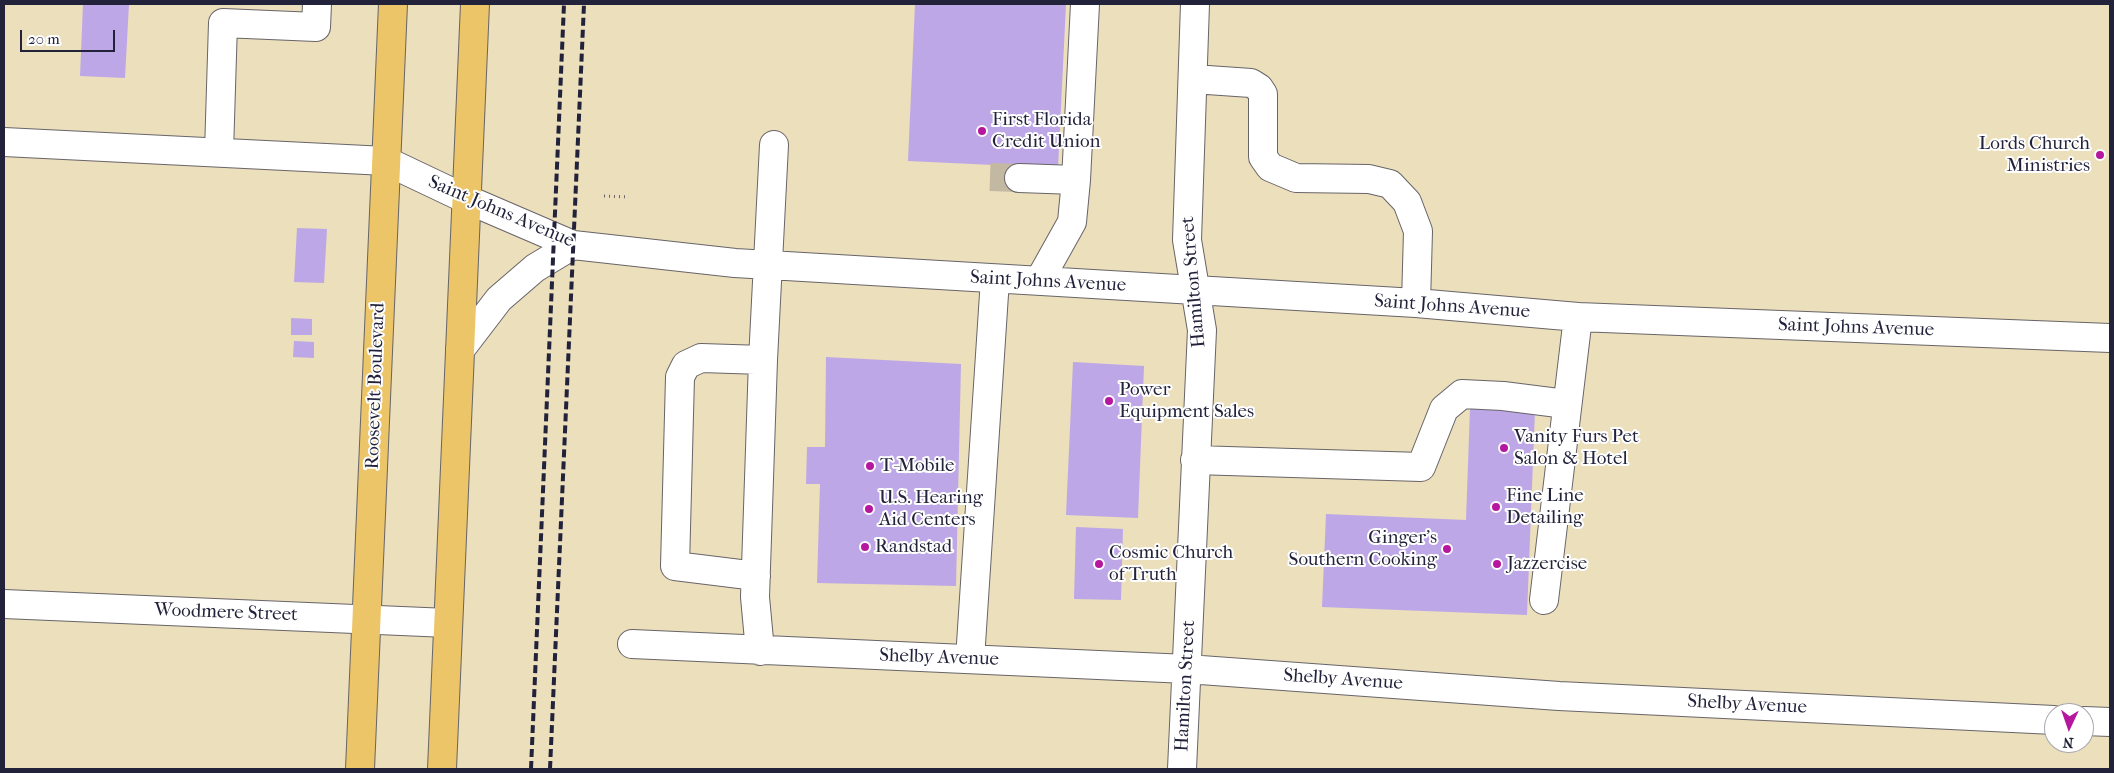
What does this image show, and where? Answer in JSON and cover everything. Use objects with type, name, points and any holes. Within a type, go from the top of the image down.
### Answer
[{"type":"highway","name":"Roosevelt Boulevard","points":[[360,769],[393,4]]},
{"type":"highway","points":[[442,769],[474,4]]},
{"type":"street","points":[[219,152],[223,13],[316,27],[317,4]]},
{"type":"street","points":[[1039,281],[1072,222],[1085,4]]},
{"type":"street","name":"Hamilton Street","points":[[1182,769],[1202,330],[1186,240],[1196,4]]},
{"type":"street","points":[[1193,79],[1251,83],[1259,88],[1263,94],[1263,158],[1270,167],[1296,178],[1369,179],[1390,184],[1407,202],[1418,231],[1416,303]]},
{"type":"street","name":"Saint Johns Avenue","points":[[4,142],[386,161],[466,199],[573,245],[768,265],[1416,303],[1578,316],[2110,338]]},
{"type":"street","points":[[760,651],[755,597],[763,360],[774,144]]},
{"type":"street","points":[[1019,178],[1076,180]]},
{"type":"street","points":[[460,350],[499,299],[534,268],[573,245]]},
{"type":"street","points":[[970,660],[995,279]]},
{"type":"street","points":[[1544,600],[1578,316]]},
{"type":"street","points":[[756,576],[675,566],[680,377],[686,365],[701,358],[763,360]]},
{"type":"street","points":[[1195,460],[1421,467],[1444,409],[1462,394],[1503,396],[1566,404]]},
{"type":"street","name":"Woodmere Street","points":[[4,604],[448,623]]},
{"type":"street","name":"Shelby Avenue","points":[[632,644],[1187,669],[1559,696],[2044,720]]},
{"type":"street","points":[[2094,721],[2110,722]]},
{"type":"path","points":[[604,196],[629,197]]},
{"type":"building","points":[[83,4],[129,4],[125,78],[80,76]]},
{"type":"building","points":[[915,4],[1066,4],[1058,168],[908,161]]},
{"type":"building","points":[[297,228],[327,229],[324,283],[294,282]]},
{"type":"building","points":[[291,318],[312,319],[312,335],[291,335]]},
{"type":"building","points":[[294,341],[314,342],[314,358],[293,357]]},
{"type":"building","points":[[826,357],[961,364],[956,586],[817,583],[820,484],[806,484],[807,447],[825,447]]},
{"type":"building","points":[[1073,362],[1144,366],[1138,518],[1066,515]]},
{"type":"building","points":[[1470,408],[1535,410],[1527,615],[1322,607],[1326,514],[1466,520]]},
{"type":"building","name":"Cosmic Church of Truth","points":[[1076,527],[1123,529],[1121,600],[1074,599]]},
{"type":"tunnel","points":[[990,177],[1019,178]]},
{"type":"railway","points":[[531,769],[564,4]]},
{"type":"railway","points":[[550,769],[584,4]]},
{"type":"place","name":"First Florida Credit Union","points":[[982,131]]},
{"type":"place","name":"Lords Church Ministries","points":[[2100,155]]},
{"type":"place","name":"Power Equipment Sales","points":[[1109,401]]},
{"type":"place","name":"Vanity Furs Pet Salon & Hotel","points":[[1504,448]]},
{"type":"place","name":"T-Mobile","points":[[870,466]]},
{"type":"place","name":"Fine Line Detailing","points":[[1496,507]]},
{"type":"place","name":"U.S. Hearing Aid Centers","points":[[869,509]]},
{"type":"place","name":"Randstad","points":[[865,547]]},
{"type":"place","name":"Ginger's Southern Cooking","points":[[1447,549]]},
{"type":"place","name":"Cosmic Church of Truth","points":[[1099,564]]},
{"type":"place","name":"Jazzercise","points":[[1497,564]]}]
